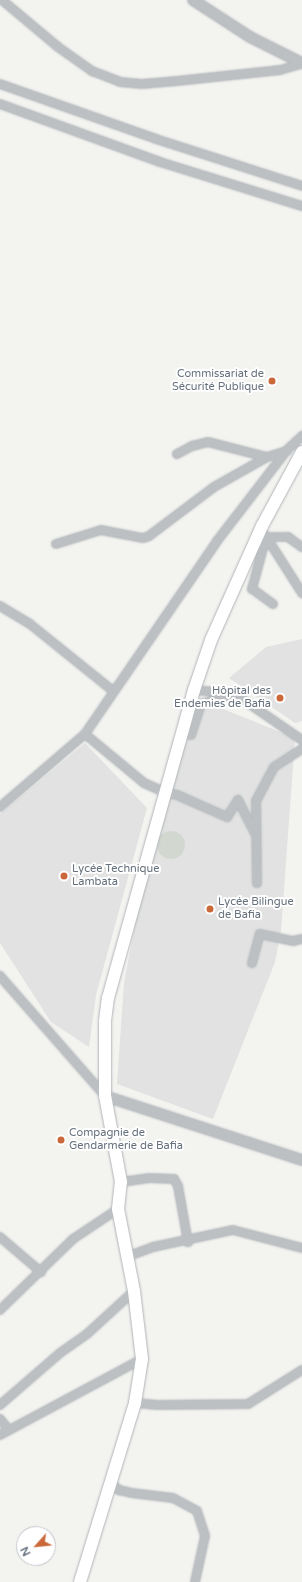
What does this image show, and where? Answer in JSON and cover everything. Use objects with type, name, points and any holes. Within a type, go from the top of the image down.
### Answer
[{"type":"main road","points":[[80,1582],[135,1403],[142,1359],[134,1291],[126,1257],[118,1209],[121,1182],[105,1096],[105,1021],[108,998],[194,690],[226,604],[264,532],[302,452]]},
{"type":"street","points":[[2,0],[58,47],[92,71],[120,82],[142,84],[177,81],[280,70],[302,63]]},
{"type":"street","points":[[193,0],[250,37],[302,63]]},
{"type":"street","points":[[0,84],[156,139],[302,186]]},
{"type":"street","points":[[0,104],[160,162],[302,206]]},
{"type":"street","points":[[1,804],[85,734],[217,540],[287,450],[302,436]]},
{"type":"street","points":[[177,454],[192,446],[208,442],[268,457]]},
{"type":"street","points":[[56,544],[101,530],[143,538],[150,536],[214,487],[268,457],[287,450]]},
{"type":"street","points":[[264,532],[288,537],[302,547]]},
{"type":"street","points":[[264,532],[302,593]]},
{"type":"street","points":[[264,532],[252,590],[273,604]]},
{"type":"street","points":[[0,606],[30,624],[114,691]]},
{"type":"street","points":[[194,690],[235,694],[302,740]]},
{"type":"street","points":[[190,735],[201,704],[235,694]]},
{"type":"street","points":[[85,734],[144,783],[166,793],[177,795],[227,817],[238,800],[255,833],[258,852],[257,883]]},
{"type":"street","points":[[255,833],[258,827],[256,801],[265,781],[274,767],[302,749]]},
{"type":"street","points":[[252,963],[260,934],[293,941],[302,939]]},
{"type":"street","points":[[0,976],[105,1096],[302,1160]]},
{"type":"street","points":[[121,1182],[148,1178],[174,1179],[178,1186],[188,1242]]},
{"type":"street","points":[[0,1310],[41,1272],[73,1239],[118,1209]]},
{"type":"street","points":[[126,1257],[153,1248],[188,1242],[233,1230],[302,1248]]},
{"type":"street","points":[[0,1237],[41,1272]]},
{"type":"street","points":[[0,1405],[60,1353],[87,1334],[134,1291]]},
{"type":"street","points":[[0,1435],[142,1359]]},
{"type":"street","points":[[135,1403],[158,1406],[248,1404],[302,1370]]},
{"type":"street","points":[[0,1419],[9,1430]]},
{"type":"street","points":[[111,1483],[119,1490],[132,1494],[173,1498],[197,1511],[205,1536],[197,1582]]},
{"type":"shaded area","name":"Hôpital des Endemies de Bafia","points":[[302,639],[302,721],[295,723],[229,678],[266,647]]},
{"type":"shaded area","name":"Lycée Bilingue de Bafia","points":[[198,699],[295,738],[281,931],[275,962],[213,1119],[117,1084],[124,983],[142,888]]},
{"type":"shaded area","name":"Lycée Technique Lambata","points":[[85,743],[147,808],[96,995],[89,1047],[51,1022],[0,943],[0,814]]},
{"type":"shaded area","points":[[171,831],[181,835],[185,845],[181,855],[171,859],[161,855],[157,845],[161,835]]},
{"type":"place","name":"Commissariat de Sécurité Publique","points":[[272,381]]},
{"type":"place","name":"Hôpital des Endemies de Bafia","points":[[280,698]]},
{"type":"place","name":"Lycée Technique Lambata","points":[[64,876]]},
{"type":"place","name":"Lycée Bilingue de Bafia","points":[[210,909]]},
{"type":"place","name":"Compagnie de Gendarmerie de Bafia","points":[[61,1140]]}]
